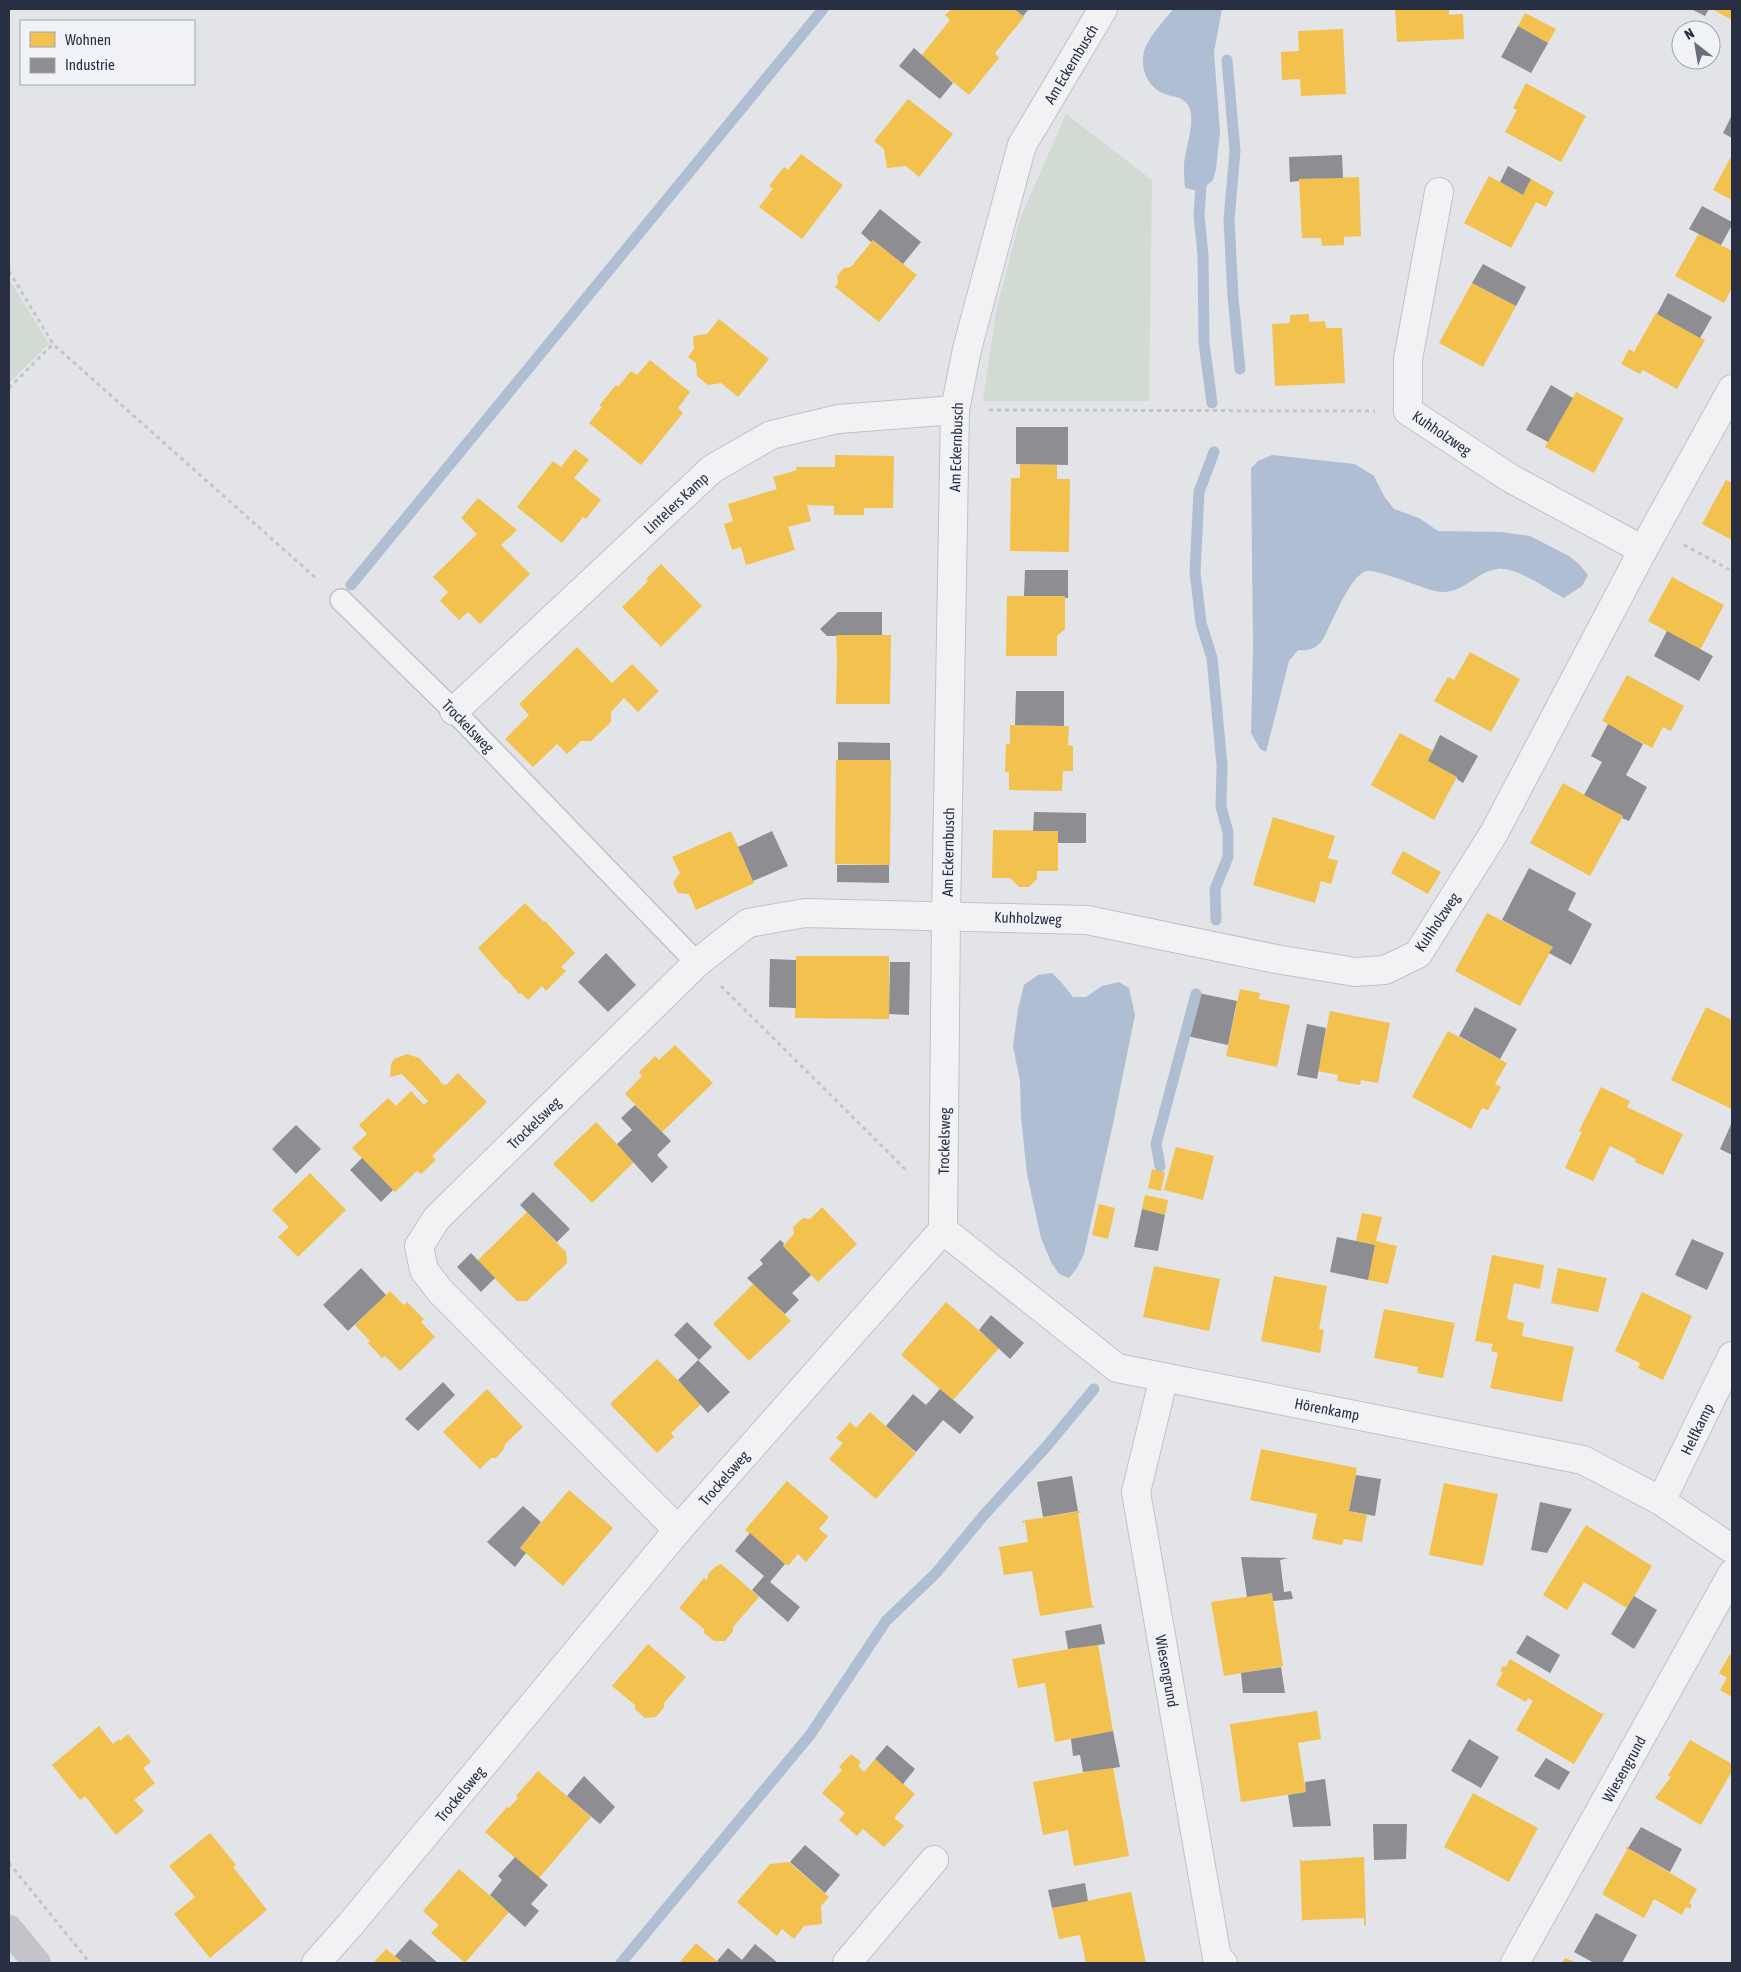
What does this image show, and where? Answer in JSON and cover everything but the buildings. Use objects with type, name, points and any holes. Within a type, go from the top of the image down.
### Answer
[{"type":"main road","points":[[9,1929],[37,1963]]},
{"type":"street","name":"Am Eckernbusch","points":[[946,916],[955,410],[967,349],[1022,145],[1103,9]]},
{"type":"street","name":"Kuhholzweg","points":[[1439,192],[1408,359],[1408,411],[1510,478],[1649,539]]},
{"type":"street","name":"Kuhholzweg","points":[[946,916],[1087,920],[1276,959],[1354,972],[1385,970],[1418,954],[1494,834],[1649,539],[1732,389]]},
{"type":"street","name":"Lintelers Kamp","points":[[454,711],[712,469],[771,435],[829,421],[906,412],[955,410]]},
{"type":"street","name":"Trockelsweg","points":[[316,1963],[357,1918],[678,1530],[944,1230],[946,916],[805,914],[748,922],[697,963],[437,1218],[419,1246],[424,1270],[440,1291],[678,1530]]},
{"type":"street","name":"Hörenkamp","points":[[944,1230],[1117,1368],[1583,1460],[1661,1501],[1732,1549]]},
{"type":"street","name":"Helfkamp","points":[[1661,1501],[1732,1356]]},
{"type":"street","name":"Wiesengrund","points":[[1164,1377],[1136,1492],[1217,1958],[1223,1963]]},
{"type":"street","name":"Wiesengrund","points":[[1515,1963],[1732,1574]]},
{"type":"street","points":[[847,1963],[934,1860]]},
{"type":"lane","name":"Trockelsweg","points":[[341,600],[454,711],[697,963]]},
{"type":"path","points":[[9,271],[52,344],[341,600]]},
{"type":"path","points":[[9,388],[52,344]]},
{"type":"path","points":[[955,410],[1408,411]]},
{"type":"path","points":[[1649,539],[1732,571]]},
{"type":"path","points":[[697,963],[910,1174]]},
{"type":"path","points":[[9,1863],[90,1963]]},
{"type":"shaded area","points":[[1066,114],[1152,180],[1149,401],[983,401],[996,311],[1020,219]]},
{"type":"shaded area","points":[[9,279],[49,344],[9,383]]},
{"type":"water","points":[[1173,9],[1222,9],[1214,52],[1220,132],[1216,169],[1213,180],[1206,186],[1194,190],[1185,188],[1184,179],[1184,165],[1191,126],[1188,105],[1177,97],[1158,91],[1145,74],[1143,67],[1146,46],[1155,31]]},
{"type":"water","points":[[1272,455],[1355,464],[1374,476],[1384,496],[1394,509],[1419,518],[1438,531],[1501,532],[1530,536],[1569,556],[1588,575],[1582,586],[1564,598],[1523,575],[1506,569],[1489,571],[1453,591],[1445,592],[1435,591],[1378,572],[1366,571],[1354,581],[1320,643],[1312,649],[1298,650],[1289,661],[1266,752],[1260,749],[1251,733],[1253,646],[1251,468],[1258,461]]},
{"type":"water","points":[[1052,973],[1073,997],[1086,997],[1102,986],[1119,982],[1129,988],[1135,1015],[1084,1254],[1069,1278],[1059,1274],[1051,1262],[1041,1238],[1027,1174],[1021,1118],[1020,1081],[1013,1046],[1018,1009],[1024,985],[1038,975]]},
{"type":"waterway","points":[[351,585],[823,9]]},
{"type":"waterway","points":[[1227,60],[1235,151],[1229,220],[1233,297],[1240,369]]},
{"type":"waterway","points":[[1202,172],[1199,215],[1203,255],[1204,343],[1212,403]]},
{"type":"waterway","points":[[1214,452],[1199,492],[1195,572],[1201,623],[1212,658],[1222,765],[1221,807],[1228,832],[1228,857],[1215,889],[1216,920]]},
{"type":"waterway","points":[[1160,1166],[1156,1144],[1196,994]]},
{"type":"waterway","points":[[621,1963],[810,1735],[886,1621],[936,1573],[1094,1389]]}]
